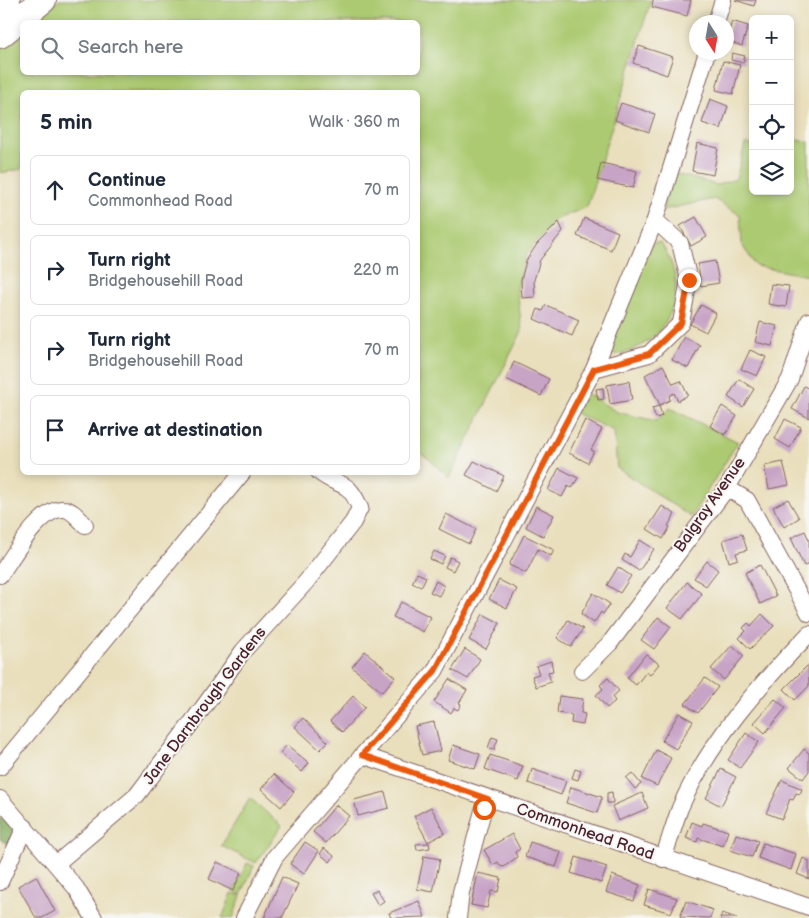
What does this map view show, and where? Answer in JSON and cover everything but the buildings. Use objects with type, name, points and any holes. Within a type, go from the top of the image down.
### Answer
[{"type":"highway","points":[[0,6],[7,0]]},
{"type":"highway","points":[[0,35],[43,0]]},
{"type":"street","points":[[718,15],[723,0]]},
{"type":"street","points":[[244,918],[275,857],[435,671],[594,369],[655,220],[705,60]]},
{"type":"street","points":[[594,369],[649,354],[681,323],[689,280],[680,243],[655,220]]},
{"type":"street","name":"Balgray Avenue","points":[[582,671],[610,643],[726,488],[790,379],[809,321]]},
{"type":"street","points":[[0,767],[241,475]]},
{"type":"street","name":"Jane Darnbrough Gardens","points":[[56,864],[137,795],[243,651],[306,582],[354,522],[360,508],[354,495],[347,487],[327,479],[322,475]]},
{"type":"street","points":[[726,488],[748,500],[809,613]]},
{"type":"street","points":[[0,575],[32,529],[48,513],[62,509],[70,511],[85,524]]},
{"type":"street","points":[[663,859],[680,808],[708,755],[770,674],[809,634]]},
{"type":"street","name":"Commonhead Road","points":[[362,755],[663,859],[809,907]]},
{"type":"street","points":[[0,799],[76,888],[94,918]]},
{"type":"street","points":[[458,918],[460,892],[488,799]]},
{"type":"street","points":[[0,882],[25,827]]},
{"type":"green space","points":[[59,0],[651,0],[587,207],[555,220],[526,255],[517,289],[522,331],[449,478],[420,452],[420,90],[20,90],[20,169],[0,173],[0,50],[20,30],[20,75],[420,75],[420,20],[32,20]]},
{"type":"green space","points":[[794,140],[809,142],[808,276],[756,266],[742,245],[740,215],[714,199],[663,210],[673,173],[717,185],[736,179],[745,144],[749,144],[749,195],[794,195]]},
{"type":"green space","points":[[660,243],[669,257],[674,272],[676,287],[674,302],[669,316],[650,339],[627,352],[610,354],[608,350],[651,245]]},
{"type":"green space","points":[[586,393],[617,412],[656,421],[670,408],[738,442],[691,517],[617,468],[614,431],[575,413]]},
{"type":"green space","points":[[250,798],[282,826],[256,863],[221,846]]},
{"type":"green space","points":[[0,818],[18,832],[11,847],[0,839]]},
{"type":"green space","points":[[247,863],[254,866],[241,895],[234,891]]},
{"type":"green space","points":[[232,893],[241,896],[233,918],[222,918]]},
{"type":"route","points":[[484,808],[488,799],[362,755],[435,671],[594,369],[649,354],[681,323],[689,280]]}]
